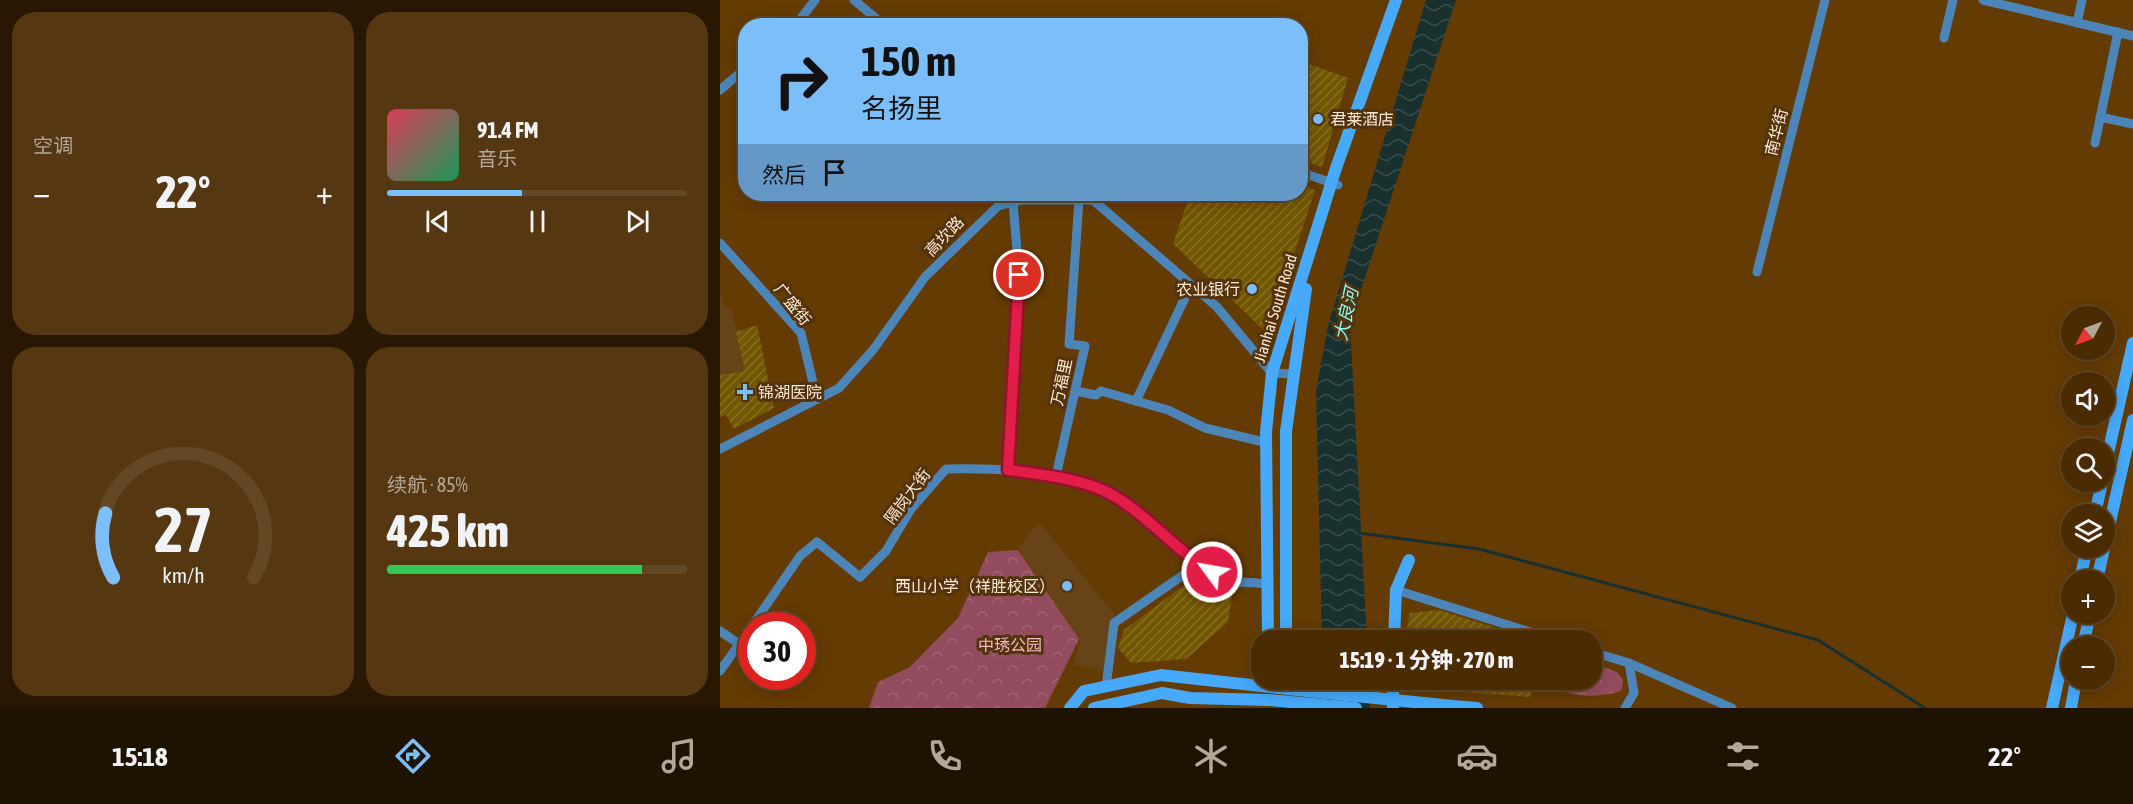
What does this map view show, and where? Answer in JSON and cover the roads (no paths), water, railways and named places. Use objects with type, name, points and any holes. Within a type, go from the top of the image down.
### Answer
[{"type":"main road","name":"Jianhai South Road","points":[[1268,630],[1266,432],[1272,373],[1396,0]]},
{"type":"main road","name":"Jianhai South Road","points":[[1286,630],[1286,431],[1304,296],[1335,184],[1403,0]]},
{"type":"main road","points":[[2111,438],[2133,343]]},
{"type":"main road","points":[[2099,570],[2133,420]]},
{"type":"main road","points":[[1394,630],[1396,590],[1409,560]]},
{"type":"main road","points":[[2052,708],[2071,624]]},
{"type":"main road","points":[[1070,708],[1084,692],[1161,675],[1269,694],[1478,708]]},
{"type":"main road","points":[[1392,708],[1393,690]]},
{"type":"main road","points":[[2071,708],[2074,690]]},
{"type":"main road","points":[[1094,708],[1162,693],[1214,708]]},
{"type":"main road","points":[[1196,702],[1269,694]]},
{"type":"main road","points":[[1290,695],[1356,708]]},
{"type":"street","points":[[801,18],[815,0]]},
{"type":"street","points":[[854,0],[875,18]]},
{"type":"street","name":"南华街","points":[[1757,272],[1825,0]]},
{"type":"street","points":[[1944,38],[1953,0]]},
{"type":"street","points":[[1983,0],[2133,36]]},
{"type":"street","points":[[2078,22],[2082,0]]},
{"type":"street","points":[[2095,143],[2118,32]]},
{"type":"street","points":[[720,90],[738,75]]},
{"type":"street","points":[[2100,117],[2133,124]]},
{"type":"street","points":[[1308,175],[1335,184]]},
{"type":"street","name":"高坎路","points":[[720,448],[839,388],[873,350],[925,277],[973,227],[998,206],[1016,201]]},
{"type":"street","name":"万福里","points":[[1056,476],[1085,346],[1068,344],[1086,201]]},
{"type":"street","points":[[1090,201],[1217,307],[1272,373],[1292,374]]},
{"type":"street","points":[[1008,470],[1019,275],[1013,202]]},
{"type":"street","name":"广盛街","points":[[720,243],[801,333],[817,399]]},
{"type":"street","points":[[1136,401],[1191,285]]},
{"type":"street","points":[[1075,391],[1096,395],[1101,391],[1168,410],[1205,428],[1264,442]]},
{"type":"street","name":"隔岗大街","points":[[762,612],[800,556],[817,542],[860,577],[886,551],[912,509],[946,469],[1008,470],[1056,476],[1113,495],[1199,564],[1225,579],[1267,584]]},
{"type":"street","points":[[1106,687],[1114,623],[1199,564]]},
{"type":"street","points":[[1396,590],[1524,630]]},
{"type":"street","points":[[720,631],[738,644]]},
{"type":"street","name":"隔岗大街","points":[[720,671],[738,646]]},
{"type":"street","points":[[1602,655],[1629,663],[1732,708]]},
{"type":"street","points":[[1625,708],[1634,693],[1629,663]]},
{"type":"water","name":"大良河","points":[[1426,0],[1456,0],[1350,323],[1366,630],[1322,630],[1316,391],[1328,326]]},
{"type":"water","points":[[1322,690],[1369,690],[1370,708],[1323,708]]},
{"type":"waterway","points":[[1359,533],[1479,549],[1818,640],[1925,708]]},
{"type":"place","name":"君莱酒店","points":[[1318,119]]},
{"type":"place","name":"农业银行","points":[[1252,289]]},
{"type":"place","name":"锦湖医院","points":[[745,392]]},
{"type":"place","name":"西山小学（祥胜校区）","points":[[1067,586]]},
{"type":"park label","name":"中琇公园","points":[[1010,645]]}]
